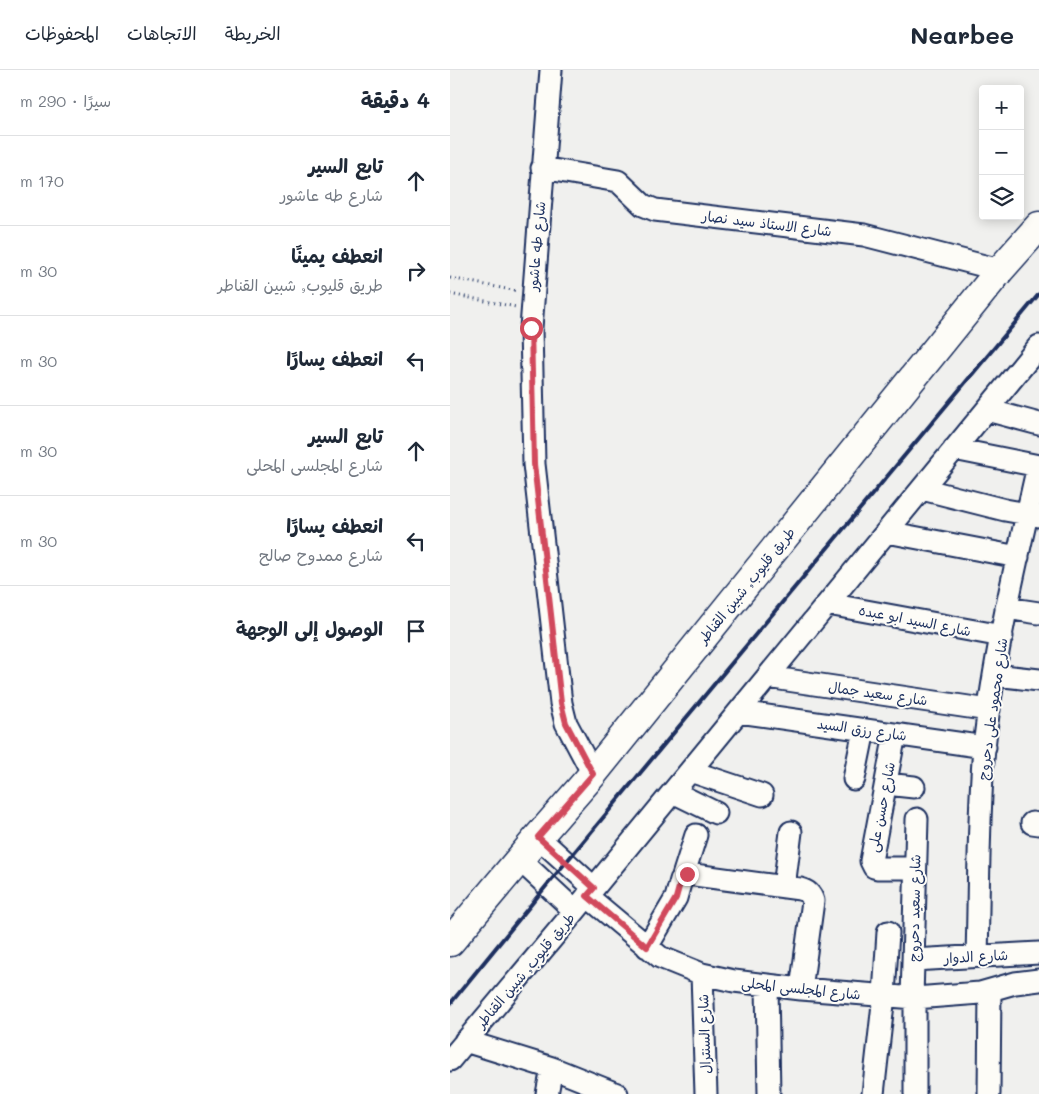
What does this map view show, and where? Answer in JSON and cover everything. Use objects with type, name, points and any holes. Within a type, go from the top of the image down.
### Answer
[{"type":"main road","name":"طريق قليوب, شبين القناطر","points":[[450,942],[593,774],[1000,270],[1039,226]]},
{"type":"street","name":"شارع طه عاشور","points":[[551,70],[532,302],[534,464],[561,703],[566,723],[593,774]]},
{"type":"street","name":"شارع الاستاذ سيد نصار","points":[[542,168],[618,181],[643,205],[655,210],[864,236],[1000,270]]},
{"type":"street","name":"طريق قليوب, شبين القناطر","points":[[450,1060],[1037,350]]},
{"type":"street","points":[[987,410],[1039,424]]},
{"type":"street","points":[[954,449],[1038,466]]},
{"type":"street","name":"شارع محمود على دحروج","points":[[978,956],[981,789],[989,710],[1006,608],[1018,557],[1033,516],[1038,466]]},
{"type":"street","points":[[922,489],[1033,516]]},
{"type":"street","points":[[886,532],[1018,557]]},
{"type":"street","name":"شارع السيد ابو عبده","points":[[828,604],[1002,636]]},
{"type":"street","points":[[1006,608],[1039,613]]},
{"type":"street","points":[[995,675],[1039,680]]},
{"type":"street","name":"شارع سعيد جمال","points":[[767,677],[989,710]]},
{"type":"street","name":"شارع رزق السيد","points":[[739,712],[985,747]]},
{"type":"street","points":[[854,779],[864,730]]},
{"type":"street","name":"شارع حسن على","points":[[895,734],[871,861],[878,868],[915,868]]},
{"type":"street","points":[[690,771],[762,795]]},
{"type":"street","points":[[886,784],[914,787]]},
{"type":"street","points":[[673,792],[716,813]]},
{"type":"street","name":"شارع سعيد دحروج","points":[[915,1094],[913,960],[917,819]]},
{"type":"street","points":[[790,832],[792,888]]},
{"type":"street","points":[[647,947],[676,898],[696,835]]},
{"type":"street","points":[[538,837],[585,898]]},
{"type":"street","points":[[520,859],[585,898]]},
{"type":"street","points":[[683,876],[692,874],[806,891],[813,901],[801,989]]},
{"type":"street","name":"شارع المجلسى المحلى","points":[[585,898],[660,957],[702,974],[734,981],[767,986],[914,998],[990,991],[1015,983],[1039,980]]},
{"type":"street","points":[[873,1094],[884,996],[888,932]]},
{"type":"street","name":"شارع الدوار","points":[[913,960],[1039,953]]},
{"type":"street","name":"شارع السنترال","points":[[702,974],[706,1094]]},
{"type":"street","points":[[767,986],[769,1094]]},
{"type":"street","points":[[989,1094],[990,991]]},
{"type":"street","points":[[466,1041],[552,1068],[617,1094]]},
{"type":"street","points":[[547,1094],[552,1068]]},
{"type":"path","points":[[450,278],[532,302]]},
{"type":"path","points":[[450,294],[532,302]]},
{"type":"railway","points":[[450,1004],[1039,294]]},
{"type":"route","points":[[531,328],[534,464],[561,703],[566,723],[593,774],[538,837],[594,888],[587,896],[647,947],[676,898],[683,876],[687,874]]}]
